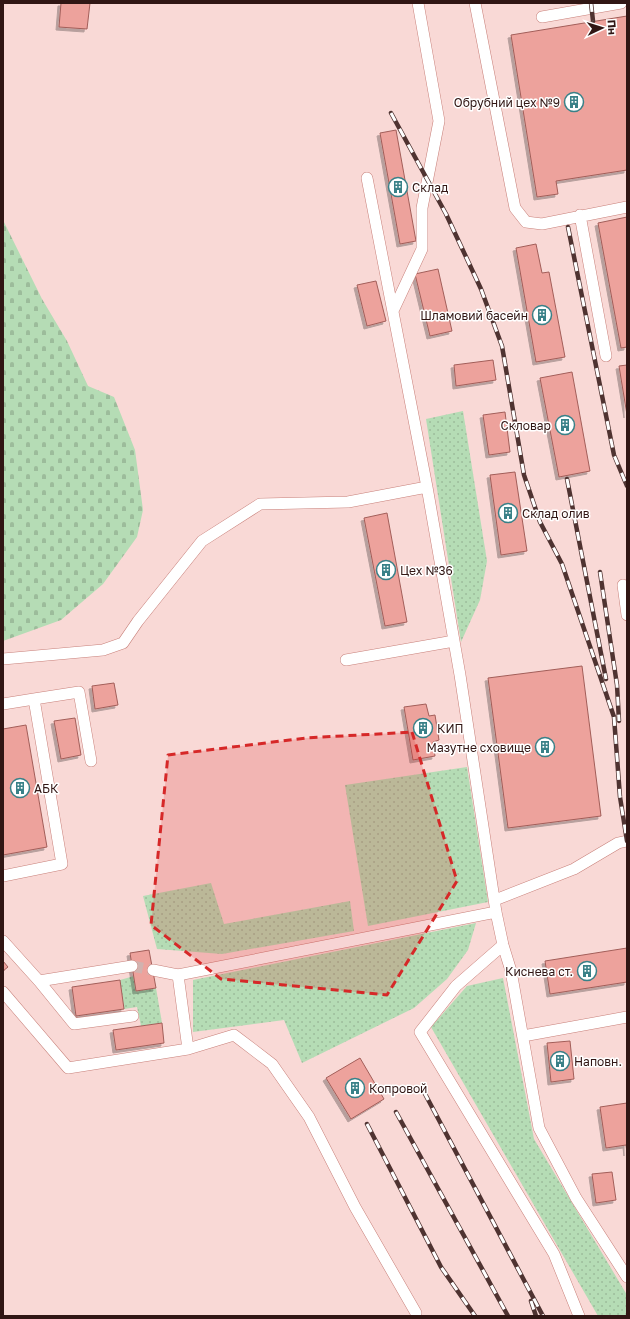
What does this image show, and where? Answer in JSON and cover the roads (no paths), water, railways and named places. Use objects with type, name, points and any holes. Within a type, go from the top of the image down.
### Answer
[{"type":"lane","points":[[393,311],[422,249],[422,208],[439,121],[418,3]]},
{"type":"lane","points":[[475,3],[515,208],[526,222],[542,224],[580,215],[627,208]]},
{"type":"lane","points":[[542,17],[621,3]]},
{"type":"lane","points":[[367,178],[427,487],[454,641],[496,912],[503,945],[511,971],[539,1128],[576,1198],[627,1277]]},
{"type":"lane","points":[[580,215],[606,356]]},
{"type":"lane","points":[[3,659],[103,650],[123,643],[138,621],[202,540],[260,504],[348,502],[427,487]]},
{"type":"lane","points":[[623,585],[627,615]]},
{"type":"lane","points":[[346,660],[454,641]]},
{"type":"lane","points":[[3,704],[79,692],[91,761]]},
{"type":"lane","points":[[3,876],[62,864],[34,699]]},
{"type":"lane","points":[[495,900],[574,869],[618,843],[627,841]]},
{"type":"lane","points":[[153,970],[178,975],[496,912]]},
{"type":"lane","points":[[3,941],[74,1024],[133,1016]]},
{"type":"lane","points":[[503,945],[456,986],[420,1032],[554,1254],[579,1316]]},
{"type":"lane","points":[[38,982],[132,966]]},
{"type":"lane","points":[[178,975],[188,1049]]},
{"type":"lane","points":[[3,992],[68,1068],[188,1049],[234,1035],[272,1064],[309,1117],[355,1207],[416,1312]]},
{"type":"lane","points":[[522,1036],[627,1017]]},
{"type":"tunnel","points":[[132,966],[153,970]]},
{"type":"railway","points":[[591,3],[593,21]]},
{"type":"railway","points":[[391,113],[446,214],[481,289],[502,346],[524,475],[540,522],[562,564],[614,717],[620,797],[627,841]]},
{"type":"railway","points":[[568,227],[614,455],[627,486]]},
{"type":"railway","points":[[567,479],[606,679]]},
{"type":"railway","points":[[600,572],[617,685],[619,721]]},
{"type":"railway","points":[[424,1092],[543,1316]]},
{"type":"railway","points":[[396,1112],[508,1316]]},
{"type":"railway","points":[[367,1124],[441,1267],[475,1316]]},
{"type":"railway","points":[[531,1301],[536,1316]]},
{"type":"place","name":"Обрубний цех №9","points":[[574,102]]},
{"type":"place","name":"Склад","points":[[398,187]]},
{"type":"place","name":"Шламовий басейн","points":[[542,315]]},
{"type":"place","name":"Скловар","points":[[565,425]]},
{"type":"place","name":"Склад олив","points":[[508,513]]},
{"type":"place","name":"Цех №36","points":[[386,570]]},
{"type":"place","name":"КИП","points":[[423,728]]},
{"type":"place","name":"Мазутне сховище","points":[[545,747]]},
{"type":"place","name":"АБК","points":[[20,788]]},
{"type":"place","name":"Киснева ст.","points":[[587,971]]},
{"type":"place","name":"Наповн.","points":[[560,1061]]},
{"type":"place","name":"Копровой","points":[[355,1088]]}]
